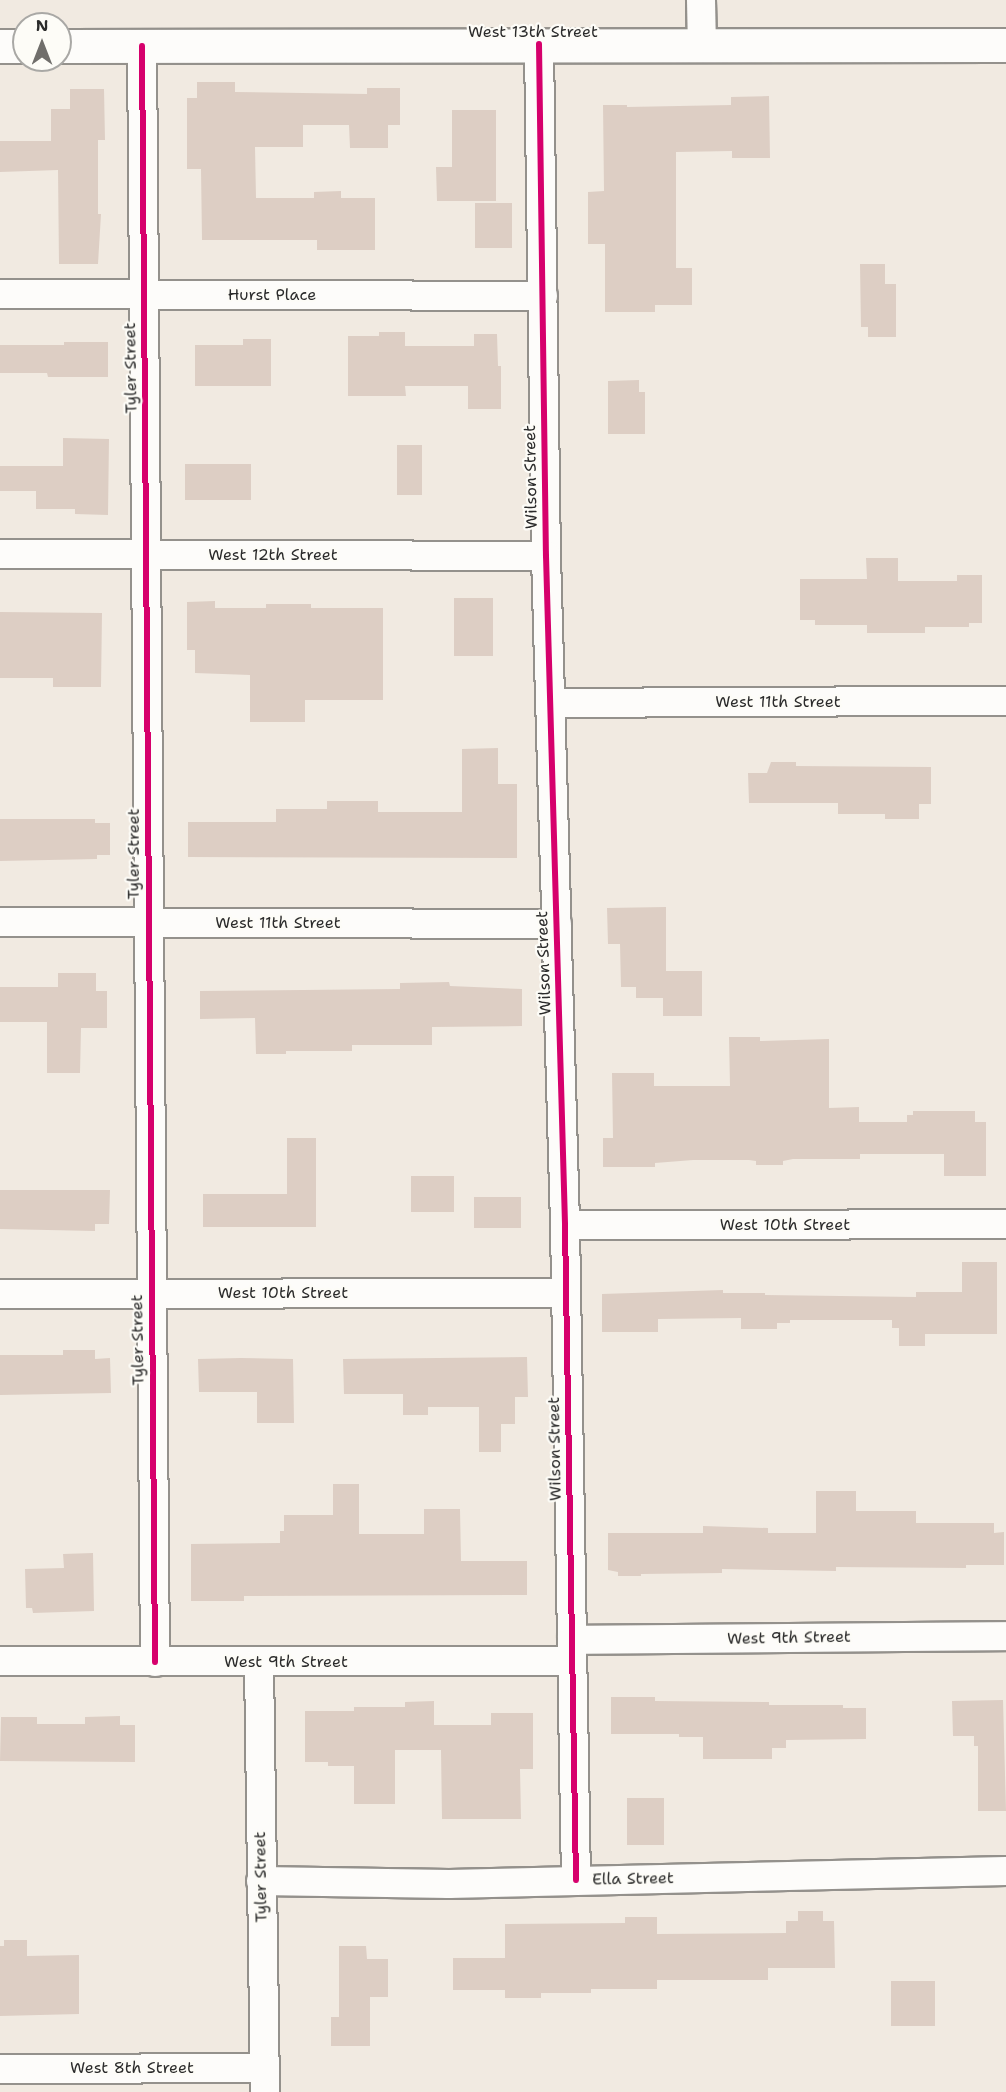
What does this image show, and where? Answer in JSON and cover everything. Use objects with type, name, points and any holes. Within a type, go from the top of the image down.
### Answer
[{"type":"street","points":[[701,0],[702,47]]},
{"type":"street","name":"Wilson Street","points":[[539,45],[546,556],[565,1225],[576,1880]]},
{"type":"street","name":"West 13th Street","points":[[72,46],[1006,45]]},
{"type":"street","name":"Tyler Street","points":[[142,46],[155,1662]]},
{"type":"street","name":"Hurst Place","points":[[0,294],[543,296]]},
{"type":"street","name":"West 12th Street","points":[[0,554],[546,556]]},
{"type":"street","name":"West 11th Street","points":[[551,703],[1006,701]]},
{"type":"street","name":"West 11th Street","points":[[0,922],[557,924]]},
{"type":"street","name":"West 10th Street","points":[[565,1225],[1006,1224]]},
{"type":"street","name":"West 10th Street","points":[[0,1294],[566,1293]]},
{"type":"street","name":"West 9th Street","points":[[0,1661],[259,1662],[1006,1635]]},
{"type":"street","name":"Tyler Street","points":[[259,1662],[265,2080]]},
{"type":"street","name":"Ella Street","points":[[261,1881],[450,1884],[1006,1871]]},
{"type":"street","name":"West 8th Street","points":[[0,2069],[265,2080]]},
{"type":"building","points":[[197,82],[235,82],[235,92],[367,94],[367,88],[400,88],[400,125],[388,125],[388,148],[350,148],[349,125],[303,125],[303,147],[255,147],[256,198],[314,198],[314,192],[341,191],[341,198],[375,198],[375,250],[317,250],[317,240],[202,240],[201,169],[187,169],[187,98],[197,98]]},
{"type":"building","points":[[70,89],[104,89],[105,140],[98,140],[98,214],[101,214],[98,264],[59,264],[58,170],[0,172],[0,141],[51,141],[51,109],[70,109]]},
{"type":"building","points":[[769,96],[770,158],[732,158],[732,151],[676,152],[676,268],[692,268],[692,305],[655,305],[655,312],[605,312],[605,244],[588,244],[588,192],[604,191],[603,105],[627,105],[627,107],[731,105],[731,97]]},
{"type":"building","points":[[452,110],[496,110],[496,201],[437,201],[436,167],[452,167]]},
{"type":"building","points":[[475,203],[512,203],[512,248],[475,248]]},
{"type":"building","points":[[860,264],[885,264],[885,284],[896,284],[896,337],[868,337],[868,327],[861,327]]},
{"type":"building","points":[[379,332],[405,332],[405,346],[474,346],[474,334],[497,334],[498,366],[501,366],[501,409],[468,409],[468,386],[405,386],[406,396],[348,396],[348,336],[379,336]]},
{"type":"building","points":[[243,339],[271,339],[271,386],[195,386],[195,345],[243,345]]},
{"type":"building","points":[[64,342],[108,342],[108,377],[48,377],[47,373],[0,373],[0,345],[64,345]]},
{"type":"building","points":[[639,380],[639,392],[645,392],[645,434],[608,434],[608,381]]},
{"type":"building","points":[[63,438],[109,439],[108,515],[75,514],[75,509],[36,509],[36,491],[0,491],[0,466],[63,466]]},
{"type":"building","points":[[397,445],[422,445],[422,495],[397,495]]},
{"type":"building","points":[[185,464],[251,464],[251,500],[185,500]]},
{"type":"building","points":[[866,558],[898,558],[898,581],[957,581],[957,575],[982,575],[982,623],[969,623],[969,627],[925,627],[925,633],[867,633],[867,625],[815,625],[815,620],[800,620],[800,579],[867,579]]},
{"type":"building","points":[[454,598],[493,598],[493,656],[454,656]]},
{"type":"building","points":[[215,601],[215,608],[266,608],[266,604],[311,604],[311,608],[383,608],[383,700],[305,700],[305,722],[250,722],[250,675],[195,673],[195,650],[187,650],[187,602]]},
{"type":"building","points":[[0,612],[102,613],[101,687],[53,687],[53,678],[0,678]]},
{"type":"building","points":[[498,748],[498,784],[517,784],[517,858],[188,857],[188,822],[276,822],[276,809],[327,809],[327,801],[378,801],[378,812],[462,812],[462,749]]},
{"type":"building","points":[[771,762],[796,762],[796,766],[931,767],[931,804],[919,804],[919,819],[885,819],[885,814],[838,814],[838,803],[749,803],[748,773],[767,773]]},
{"type":"building","points":[[0,819],[95,819],[95,823],[110,823],[110,855],[97,855],[97,859],[0,861]]},
{"type":"building","points":[[666,907],[666,971],[702,971],[702,1016],[663,1016],[663,998],[636,998],[636,987],[621,987],[620,944],[608,944],[607,908]]},
{"type":"building","points":[[58,973],[96,973],[96,991],[107,991],[107,1028],[81,1028],[80,1073],[47,1073],[47,1022],[0,1022],[0,987],[58,987]]},
{"type":"building","points":[[449,982],[450,986],[522,989],[522,1026],[432,1027],[432,1045],[352,1045],[352,1051],[286,1051],[286,1054],[256,1054],[255,1018],[200,1019],[200,991],[400,989],[400,983]]},
{"type":"building","points":[[729,1037],[760,1037],[760,1041],[829,1039],[829,1108],[859,1107],[859,1122],[907,1122],[907,1115],[913,1115],[913,1111],[975,1111],[975,1122],[986,1122],[986,1176],[944,1176],[944,1154],[860,1154],[860,1159],[793,1159],[783,1161],[783,1165],[756,1165],[756,1161],[749,1160],[693,1160],[655,1163],[655,1167],[603,1167],[603,1138],[613,1138],[612,1073],[654,1073],[654,1086],[730,1086]]},
{"type":"building","points":[[287,1138],[316,1138],[316,1227],[203,1227],[203,1194],[287,1194]]},
{"type":"building","points":[[411,1176],[454,1176],[454,1212],[411,1212]]},
{"type":"building","points":[[0,1190],[110,1190],[109,1224],[95,1224],[95,1231],[0,1229]]},
{"type":"building","points":[[474,1197],[521,1197],[521,1228],[474,1228]]},
{"type":"building","points":[[962,1262],[997,1262],[997,1334],[925,1334],[925,1346],[899,1346],[899,1328],[892,1328],[892,1320],[790,1320],[790,1323],[777,1323],[777,1329],[741,1329],[741,1318],[658,1319],[658,1332],[602,1332],[602,1294],[723,1290],[723,1293],[765,1293],[765,1295],[916,1297],[916,1292],[962,1292]]},
{"type":"building","points":[[63,1350],[95,1350],[95,1359],[110,1358],[111,1393],[0,1395],[0,1355],[63,1355]]},
{"type":"building","points":[[527,1357],[528,1397],[515,1397],[515,1424],[501,1424],[501,1452],[479,1452],[479,1407],[428,1407],[428,1415],[403,1415],[403,1394],[344,1394],[343,1359]]},
{"type":"building","points":[[198,1359],[293,1359],[294,1423],[257,1423],[257,1392],[199,1392]]},
{"type":"building","points":[[333,1484],[359,1484],[359,1534],[424,1534],[424,1509],[460,1509],[461,1561],[527,1561],[527,1595],[244,1596],[244,1601],[191,1601],[191,1544],[280,1543],[280,1531],[284,1531],[284,1515],[333,1515]]},
{"type":"building","points":[[816,1491],[856,1491],[856,1511],[916,1511],[916,1523],[994,1523],[994,1533],[1004,1532],[1004,1565],[966,1565],[966,1568],[836,1567],[836,1571],[722,1569],[722,1573],[641,1574],[641,1576],[618,1576],[618,1572],[608,1570],[608,1533],[703,1533],[703,1526],[768,1528],[768,1533],[816,1533]]},
{"type":"building","points":[[93,1553],[94,1611],[33,1613],[32,1608],[26,1608],[25,1569],[64,1568],[63,1554]]},
{"type":"building","points":[[611,1697],[655,1697],[655,1701],[769,1702],[769,1705],[843,1705],[843,1708],[866,1708],[866,1739],[786,1740],[786,1748],[772,1748],[772,1759],[703,1759],[703,1737],[679,1737],[679,1734],[611,1734]]},
{"type":"building","points":[[1003,1700],[1006,1811],[978,1811],[978,1746],[974,1746],[974,1736],[953,1736],[952,1701]]},
{"type":"building","points":[[434,1701],[434,1725],[491,1725],[491,1713],[533,1713],[533,1769],[520,1769],[521,1819],[442,1819],[441,1750],[395,1750],[395,1804],[354,1804],[354,1766],[328,1766],[328,1762],[305,1762],[305,1711],[354,1711],[354,1707],[405,1707],[405,1702]]},
{"type":"building","points":[[120,1716],[120,1725],[135,1725],[135,1762],[0,1761],[1,1717],[37,1717],[37,1724],[85,1724],[85,1717]]},
{"type":"building","points":[[627,1798],[664,1798],[664,1845],[627,1845]]},
{"type":"building","points":[[798,1911],[823,1911],[823,1921],[834,1921],[835,1968],[768,1968],[768,1980],[657,1980],[657,1989],[591,1989],[591,1993],[541,1993],[541,1998],[505,1998],[505,1990],[453,1990],[453,1958],[505,1958],[505,1924],[625,1923],[625,1917],[657,1917],[657,1934],[786,1933],[786,1921],[798,1921]]},
{"type":"building","points":[[4,1940],[27,1940],[27,1956],[79,1955],[79,2014],[0,2016],[0,1946],[4,1946]]},
{"type":"building","points":[[339,1946],[366,1946],[367,1959],[388,1959],[388,1997],[370,1997],[370,2046],[331,2046],[331,2017],[339,2017]]},
{"type":"building","points":[[891,1981],[935,1981],[935,2026],[891,2026]]},
{"type":"cycle path","points":[[539,44],[546,556],[565,1225],[576,1880]]},
{"type":"cycle path","points":[[142,46],[155,1662]]}]
